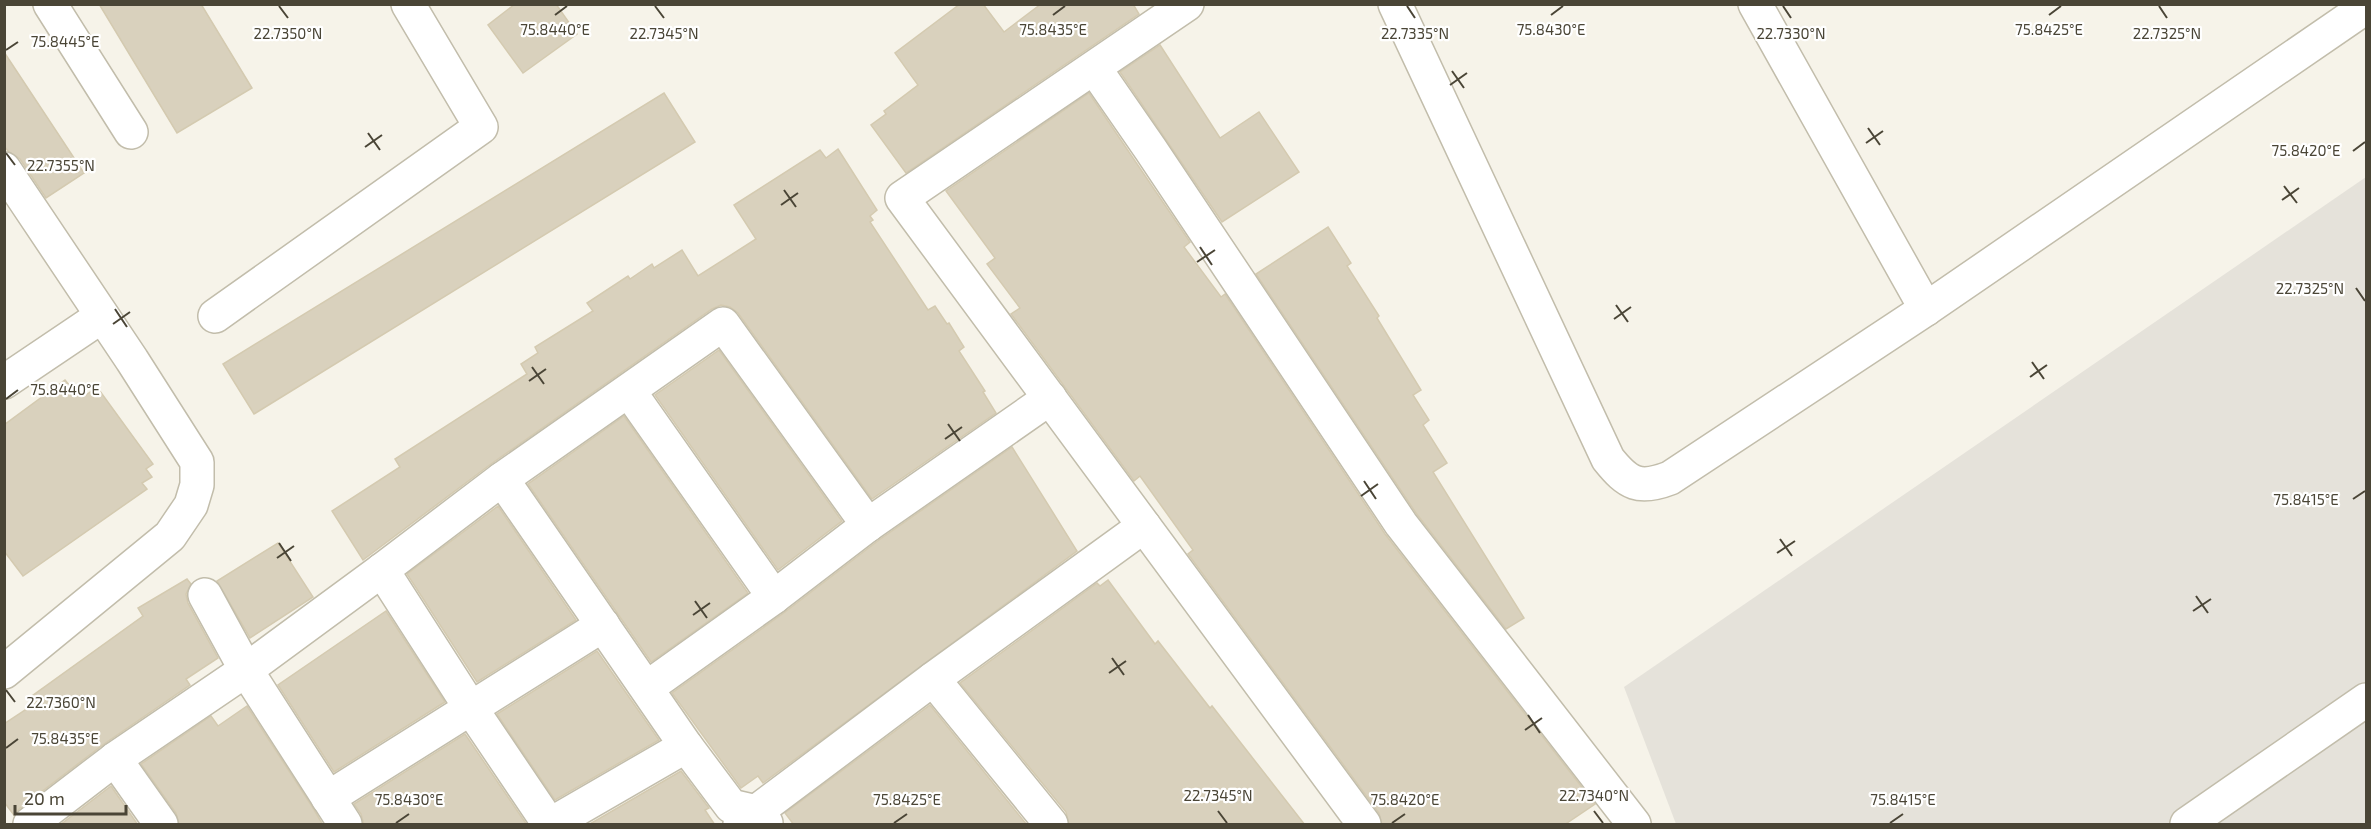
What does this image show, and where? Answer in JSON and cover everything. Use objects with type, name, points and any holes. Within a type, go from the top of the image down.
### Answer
[{"type":"street","points":[[50,4],[131,132]]},
{"type":"street","points":[[215,316],[481,127],[408,4]]},
{"type":"street","points":[[1187,4],[1095,69],[902,198],[1364,825]]},
{"type":"street","points":[[1395,4],[1608,459],[1622,476],[1637,485],[1655,484],[1670,478],[1926,309],[2367,7]]},
{"type":"street","points":[[1755,4],[1926,309]]},
{"type":"street","points":[[1095,69],[1401,524],[1634,825]]},
{"type":"street","points":[[4,169],[197,462],[197,485],[191,505],[170,536],[4,672]]},
{"type":"street","points":[[4,382],[102,316]]},
{"type":"street","points":[[30,825],[115,759],[246,670],[502,479],[723,324],[868,525]]},
{"type":"street","points":[[629,391],[774,597]]},
{"type":"street","points":[[648,687],[774,597],[868,525],[1050,398]]},
{"type":"street","points":[[502,479],[648,687],[686,746],[731,806],[755,821],[933,679],[1144,526]]},
{"type":"street","points":[[382,570],[470,707],[550,825],[686,746]]},
{"type":"street","points":[[205,595],[246,670],[337,811],[470,707],[603,625]]},
{"type":"street","points":[[933,679],[1051,825]]},
{"type":"street","points":[[2187,825],[2367,700]]},
{"type":"street","points":[[115,759],[161,825]]},
{"type":"shaded area","points":[[2366,177],[2366,824],[1676,824],[1624,687]]},
{"type":"building","points":[[99,4],[201,4],[252,88],[177,133]]},
{"type":"building","points":[[515,4],[556,4],[577,34],[523,73],[488,25]]},
{"type":"building","points":[[960,4],[983,4],[1004,32],[1041,4],[1133,4],[1139,14],[906,173],[871,125],[886,114],[884,111],[918,85],[895,53]]},
{"type":"building","points":[[1160,45],[1220,138],[1259,112],[1299,172],[1222,222],[1120,72]]},
{"type":"building","points":[[4,52],[84,173],[46,198],[20,159],[4,146]]},
{"type":"building","points":[[664,93],[695,142],[254,414],[223,364]]},
{"type":"building","points":[[1089,93],[1190,242],[1184,247],[1221,297],[1225,294],[1385,534],[1595,804],[1564,825],[1382,825],[1379,813],[1188,554],[1193,550],[1140,476],[1134,481],[1011,314],[1020,308],[987,264],[995,258],[946,191]]},
{"type":"building","points":[[838,149],[877,210],[870,216],[873,220],[870,222],[928,310],[935,306],[947,324],[949,323],[964,347],[959,351],[985,391],[983,392],[996,413],[872,499],[738,313],[730,307],[721,305],[712,309],[491,464],[363,560],[332,511],[400,467],[395,459],[527,374],[521,364],[538,353],[535,347],[593,311],[587,303],[628,276],[630,279],[652,264],[654,268],[682,250],[698,276],[756,239],[734,205],[820,150],[826,158]]},
{"type":"building","points":[[1328,227],[1351,263],[1347,266],[1379,316],[1377,318],[1421,390],[1413,395],[1429,420],[1423,425],[1447,463],[1433,472],[1524,618],[1506,629],[1416,513],[1256,274]]},
{"type":"building","points":[[719,350],[842,521],[778,570],[655,395]]},
{"type":"building","points":[[65,380],[74,391],[80,386],[86,395],[97,387],[153,464],[146,469],[152,477],[142,483],[147,489],[23,576],[4,551],[4,425]]},
{"type":"building","points":[[624,416],[748,593],[651,662],[528,484]]},
{"type":"building","points":[[1012,447],[1077,551],[763,783],[758,776],[741,788],[672,693],[785,612],[879,540]]},
{"type":"building","points":[[498,506],[576,620],[477,682],[407,574]]},
{"type":"building","points":[[278,543],[313,597],[250,638],[217,581]]},
{"type":"building","points":[[187,579],[191,584],[186,594],[188,603],[218,658],[186,679],[190,685],[104,744],[14,815],[4,802],[4,724],[37,702],[32,696],[143,616],[138,608]]},
{"type":"building","points":[[1108,580],[1155,644],[1158,641],[1210,708],[1212,706],[1305,825],[1069,825],[1066,812],[960,683],[1097,583],[1100,586]]},
{"type":"building","points":[[386,611],[445,702],[334,772],[278,685]]},
{"type":"building","points":[[597,651],[659,740],[555,800],[497,714]]},
{"type":"building","points":[[930,705],[1027,825],[794,825],[785,813]]},
{"type":"building","points":[[247,706],[323,825],[179,825],[176,813],[141,764],[211,716],[218,726]]},
{"type":"building","points":[[465,734],[527,825],[364,825],[361,814],[354,804]]},
{"type":"building","points":[[681,771],[709,808],[705,810],[715,825],[588,825]]},
{"type":"building","points":[[111,786],[138,825],[60,825]]}]
